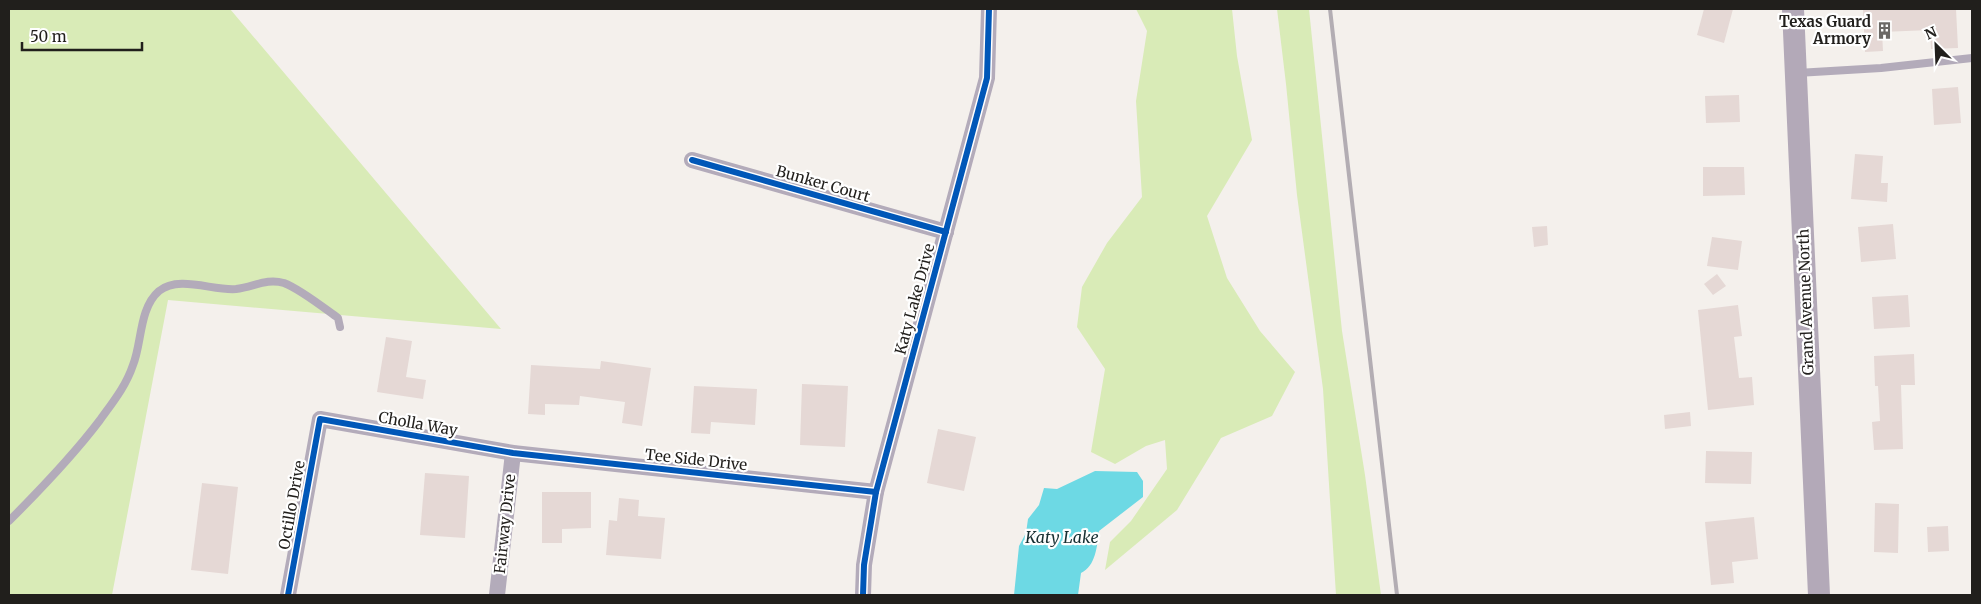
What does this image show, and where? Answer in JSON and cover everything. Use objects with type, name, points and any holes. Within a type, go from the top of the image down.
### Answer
[{"type":"main road","name":"Grand Avenue North","points":[[1794,9],[1819,595]]},
{"type":"street","name":"Katy Lake Drive","points":[[864,595],[864,565],[876,492],[987,78],[989,9]]},
{"type":"street","name":"Bunker Court","points":[[692,160],[946,232]]},
{"type":"street","name":"Cholla Way","points":[[320,419],[512,453]]},
{"type":"street","name":"Octillo Drive","points":[[288,595],[320,419]]},
{"type":"street","name":"Tee Side Drive","points":[[512,453],[876,492]]},
{"type":"street","name":"Fairway Drive","points":[[497,595],[512,453]]},
{"type":"lane","points":[[1796,73],[1881,68],[1972,58]]},
{"type":"lane","points":[[9,521],[76,452],[122,389],[134,364],[147,309],[159,291],[174,284],[234,289],[272,280],[286,284],[320,305],[338,318],[340,327]]},
{"type":"green space","points":[[9,9],[230,9],[501,329],[168,300],[112,595],[9,595]]},
{"type":"green space","points":[[1136,9],[1232,9],[1237,56],[1252,140],[1207,216],[1227,278],[1260,331],[1295,372],[1272,416],[1221,438],[1177,510],[1105,570],[1110,542],[1131,521],[1167,469],[1165,440],[1146,446],[1115,464],[1091,452],[1105,369],[1077,327],[1082,287],[1107,243],[1142,197],[1136,101],[1147,31]]},
{"type":"green space","points":[[1277,9],[1309,9],[1342,331],[1365,475],[1381,595],[1336,595],[1323,389],[1297,195]]},
{"type":"water","name":"Katy Lake","points":[[1095,471],[1137,472],[1143,481],[1143,497],[1099,531],[1093,561],[1081,573],[1078,595],[1014,595],[1019,546],[1026,533],[1028,519],[1039,505],[1044,488],[1057,489]]},
{"type":"building","points":[[1704,9],[1733,9],[1724,43],[1697,35]]},
{"type":"building","name":"Texas Guard Armory","points":[[1863,9],[1956,9],[1958,48],[1931,49],[1930,30],[1882,32],[1883,51],[1865,52]]},
{"type":"building","points":[[1958,87],[1961,123],[1934,125],[1932,89]]},
{"type":"building","points":[[1739,95],[1740,122],[1706,123],[1705,96]]},
{"type":"building","points":[[1855,154],[1883,156],[1881,183],[1888,183],[1887,202],[1851,199]]},
{"type":"building","points":[[1703,167],[1744,167],[1745,195],[1703,196]]},
{"type":"building","points":[[1893,224],[1896,259],[1861,262],[1858,227]]},
{"type":"building","points":[[1547,226],[1548,245],[1534,247],[1532,227]]},
{"type":"building","points":[[1712,237],[1742,241],[1738,270],[1707,266]]},
{"type":"building","points":[[1717,274],[1726,286],[1713,295],[1704,284]]},
{"type":"building","points":[[1908,295],[1910,327],[1874,329],[1872,297]]},
{"type":"building","points":[[1738,305],[1742,336],[1734,337],[1739,378],[1752,377],[1754,405],[1708,410],[1698,310]]},
{"type":"building","points":[[386,337],[412,341],[406,377],[426,380],[423,399],[377,392]]},
{"type":"building","points":[[1914,354],[1915,385],[1901,385],[1903,449],[1874,450],[1872,422],[1880,421],[1878,386],[1875,386],[1874,356]]},
{"type":"building","points":[[601,361],[651,368],[642,426],[622,423],[625,402],[580,396],[579,405],[545,404],[545,415],[528,414],[531,365],[600,369]]},
{"type":"building","points":[[802,384],[848,386],[845,447],[800,445]]},
{"type":"building","points":[[694,386],[757,389],[755,425],[711,422],[710,434],[691,433]]},
{"type":"building","points":[[1690,412],[1691,426],[1665,429],[1664,415]]},
{"type":"building","points":[[938,429],[976,437],[964,491],[927,483]]},
{"type":"building","points":[[1706,451],[1752,452],[1751,484],[1705,483]]},
{"type":"building","points":[[425,473],[469,476],[465,538],[420,535]]},
{"type":"building","points":[[202,483],[238,487],[228,574],[191,570]]},
{"type":"building","points":[[542,492],[591,492],[591,528],[562,529],[562,543],[542,543]]},
{"type":"building","points":[[619,498],[639,500],[638,516],[665,518],[661,559],[606,555],[609,520],[617,521]]},
{"type":"building","points":[[1875,503],[1899,504],[1898,553],[1874,552]]},
{"type":"building","points":[[1754,517],[1758,559],[1732,562],[1734,583],[1711,585],[1705,522]]},
{"type":"building","points":[[1948,526],[1949,551],[1928,552],[1927,527]]},
{"type":"railway","points":[[1330,9],[1397,595]]},
{"type":"cycle path","points":[[863,595],[864,565],[876,492],[987,78],[989,9]]},
{"type":"cycle path","points":[[692,160],[946,232]]},
{"type":"cycle path","points":[[288,595],[320,419],[513,453],[876,492]]},
{"type":"place","name":"Texas Guard Armory","points":[[1885,31]]}]
